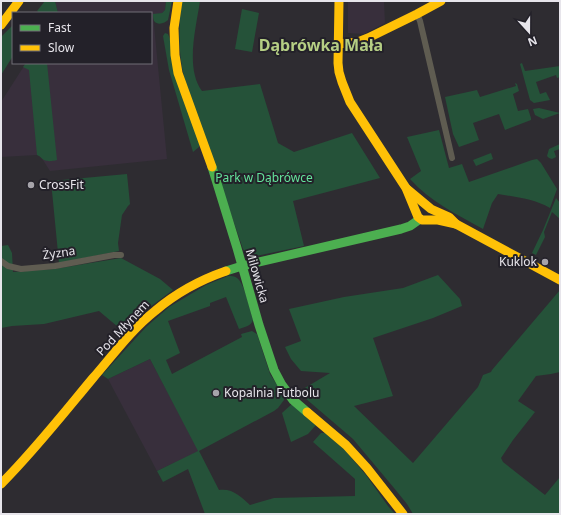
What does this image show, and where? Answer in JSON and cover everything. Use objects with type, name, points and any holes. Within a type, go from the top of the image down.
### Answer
[{"type":"street","points":[[1,25],[19,1]]},
{"type":"street","name":"Milowicka","points":[[178,1],[174,28],[175,55],[178,73],[208,155],[252,303],[274,370],[280,383],[289,395],[299,406],[324,425],[346,445],[367,468],[402,514]]},
{"type":"street","points":[[339,1],[339,72],[342,82],[350,102],[406,188],[411,201],[421,217],[456,224],[560,280]]},
{"type":"street","points":[[338,44],[358,42],[441,1]]},
{"type":"street","points":[[417,14],[420,21],[452,158]]},
{"type":"street","points":[[406,188],[428,207],[432,213],[431,216],[421,217]]},
{"type":"street","points":[[421,217],[417,209],[422,205],[449,216],[456,224]]},
{"type":"street","name":"Pod Młynem","points":[[1,484],[22,464],[140,324],[159,307],[181,292],[197,283],[242,266],[401,230],[410,226],[421,217]]},
{"type":"street","name":"Żyzna","points":[[1,261],[8,266],[21,269],[55,266],[121,255]]},
{"type":"shaded area","points":[[55,1],[166,1],[165,10],[162,13],[153,15],[167,159],[50,171],[40,156],[37,155],[1,157],[1,102],[25,64],[152,64],[152,12],[58,12]]},
{"type":"shaded area","points":[[348,1],[384,1],[385,23],[364,34],[348,33]]},
{"type":"shaded area","points":[[150,359],[199,451],[157,471],[108,379]]},
{"type":"green space","points":[[45,1],[55,1],[58,12],[38,12],[37,11]]},
{"type":"green space","points":[[166,1],[172,1],[168,20],[159,24],[156,23],[153,18],[153,14],[162,13],[165,10]]},
{"type":"green space","name":"Park w Dąbrówce","points":[[182,1],[200,1],[194,35],[193,60],[197,82],[202,91],[260,84],[278,143],[294,152],[352,133],[380,178],[293,201],[304,246],[256,256],[250,251],[245,252],[243,249],[185,81],[179,41]]},
{"type":"green space","points":[[242,9],[259,13],[252,52],[235,49]]},
{"type":"green space","points":[[12,26],[12,58],[1,75],[1,37]]},
{"type":"green space","points":[[165,33],[168,34],[170,39],[200,143],[199,147],[193,152],[169,70],[163,36]]},
{"type":"green space","points":[[522,63],[525,71],[560,66],[560,77],[557,78],[556,75],[536,82],[540,94],[546,92],[550,100],[534,103],[530,100],[520,64]]},
{"type":"green space","points":[[25,64],[47,64],[57,160],[46,161],[37,155],[29,70],[23,67]]},
{"type":"green space","points":[[515,83],[517,84],[519,91],[513,94],[518,111],[528,109],[531,120],[505,130],[499,114],[473,123],[479,140],[459,147],[453,134],[445,97],[477,90],[480,97],[516,86]]},
{"type":"green space","points":[[539,108],[560,113],[543,119],[535,115],[533,109]]},
{"type":"green space","points":[[439,130],[449,168],[462,164],[469,182],[537,159],[557,189],[550,208],[531,200],[498,194],[492,203],[483,229],[435,201],[410,179],[421,171],[407,137]]},
{"type":"green space","points":[[560,144],[560,149],[554,151],[556,157],[552,159],[549,158],[547,156],[549,149]]},
{"type":"green space","points":[[491,153],[493,159],[476,166],[473,160]]},
{"type":"green space","points":[[127,174],[130,204],[122,215],[118,243],[119,251],[59,263],[51,181]]},
{"type":"green space","points":[[556,198],[560,203],[560,219],[552,212],[544,232],[545,237],[536,255],[532,253]]},
{"type":"green space","points":[[8,245],[12,253],[13,272],[54,269],[121,258],[160,279],[173,290],[150,307],[124,332],[99,311],[44,324],[1,328],[1,246]]},
{"type":"green space","points":[[438,275],[460,299],[462,306],[433,318],[373,338],[393,396],[354,406],[413,463],[478,387],[483,375],[491,372],[560,290],[560,372],[536,376],[518,401],[535,412],[501,458],[503,462],[545,495],[560,477],[560,514],[413,514],[407,504],[353,439],[298,392],[330,373],[301,371],[291,359],[285,347],[301,341],[289,309],[344,297],[403,288]]},
{"type":"green space","points":[[228,276],[233,276],[240,281],[247,298],[253,320],[251,324],[239,329],[226,297],[210,303],[210,306],[168,321],[180,353],[166,360],[172,374],[242,337],[241,334],[252,331],[257,334],[270,374],[284,396],[284,400],[274,411],[199,451],[219,490],[228,490],[233,492],[250,505],[274,498],[355,496],[355,479],[313,442],[321,433],[325,433],[344,449],[366,475],[395,514],[205,514],[188,469],[163,482],[157,471],[198,451],[150,359],[108,379],[102,375],[146,327],[169,307],[206,285]]},
{"type":"green space","points":[[293,403],[316,425],[308,434],[291,442],[282,413]]},
{"type":"traffic: fast","points":[[212,167],[259,325],[274,370],[282,385],[293,400],[307,412]]},
{"type":"traffic: fast","points":[[226,271],[401,229],[410,226],[420,219]]},
{"type":"traffic: slow","points":[[1,25],[19,1]]},
{"type":"traffic: slow","points":[[178,1],[174,28],[175,55],[178,73],[212,167]]},
{"type":"traffic: slow","points":[[339,1],[338,63],[342,82],[350,102],[406,188],[418,217],[422,220],[438,220],[456,224]]},
{"type":"traffic: slow","points":[[338,44],[358,42],[368,38],[441,1]]},
{"type":"traffic: slow","points":[[407,189],[431,209],[449,217],[456,224],[560,280]]},
{"type":"traffic: slow","points":[[1,484],[37,445],[122,343],[146,318],[163,304],[180,293],[198,283],[226,271]]},
{"type":"traffic: slow","points":[[307,412],[346,445],[367,468],[403,514]]},
{"type":"place","name":"CrossFit","points":[[31,185]]},
{"type":"place","name":"Kuklok","points":[[545,262]]},
{"type":"place","name":"Kopalnia Futbolu","points":[[216,393]]},
{"type":"district","name":"Dąbrówka Mała","points":[[321,45]]}]
